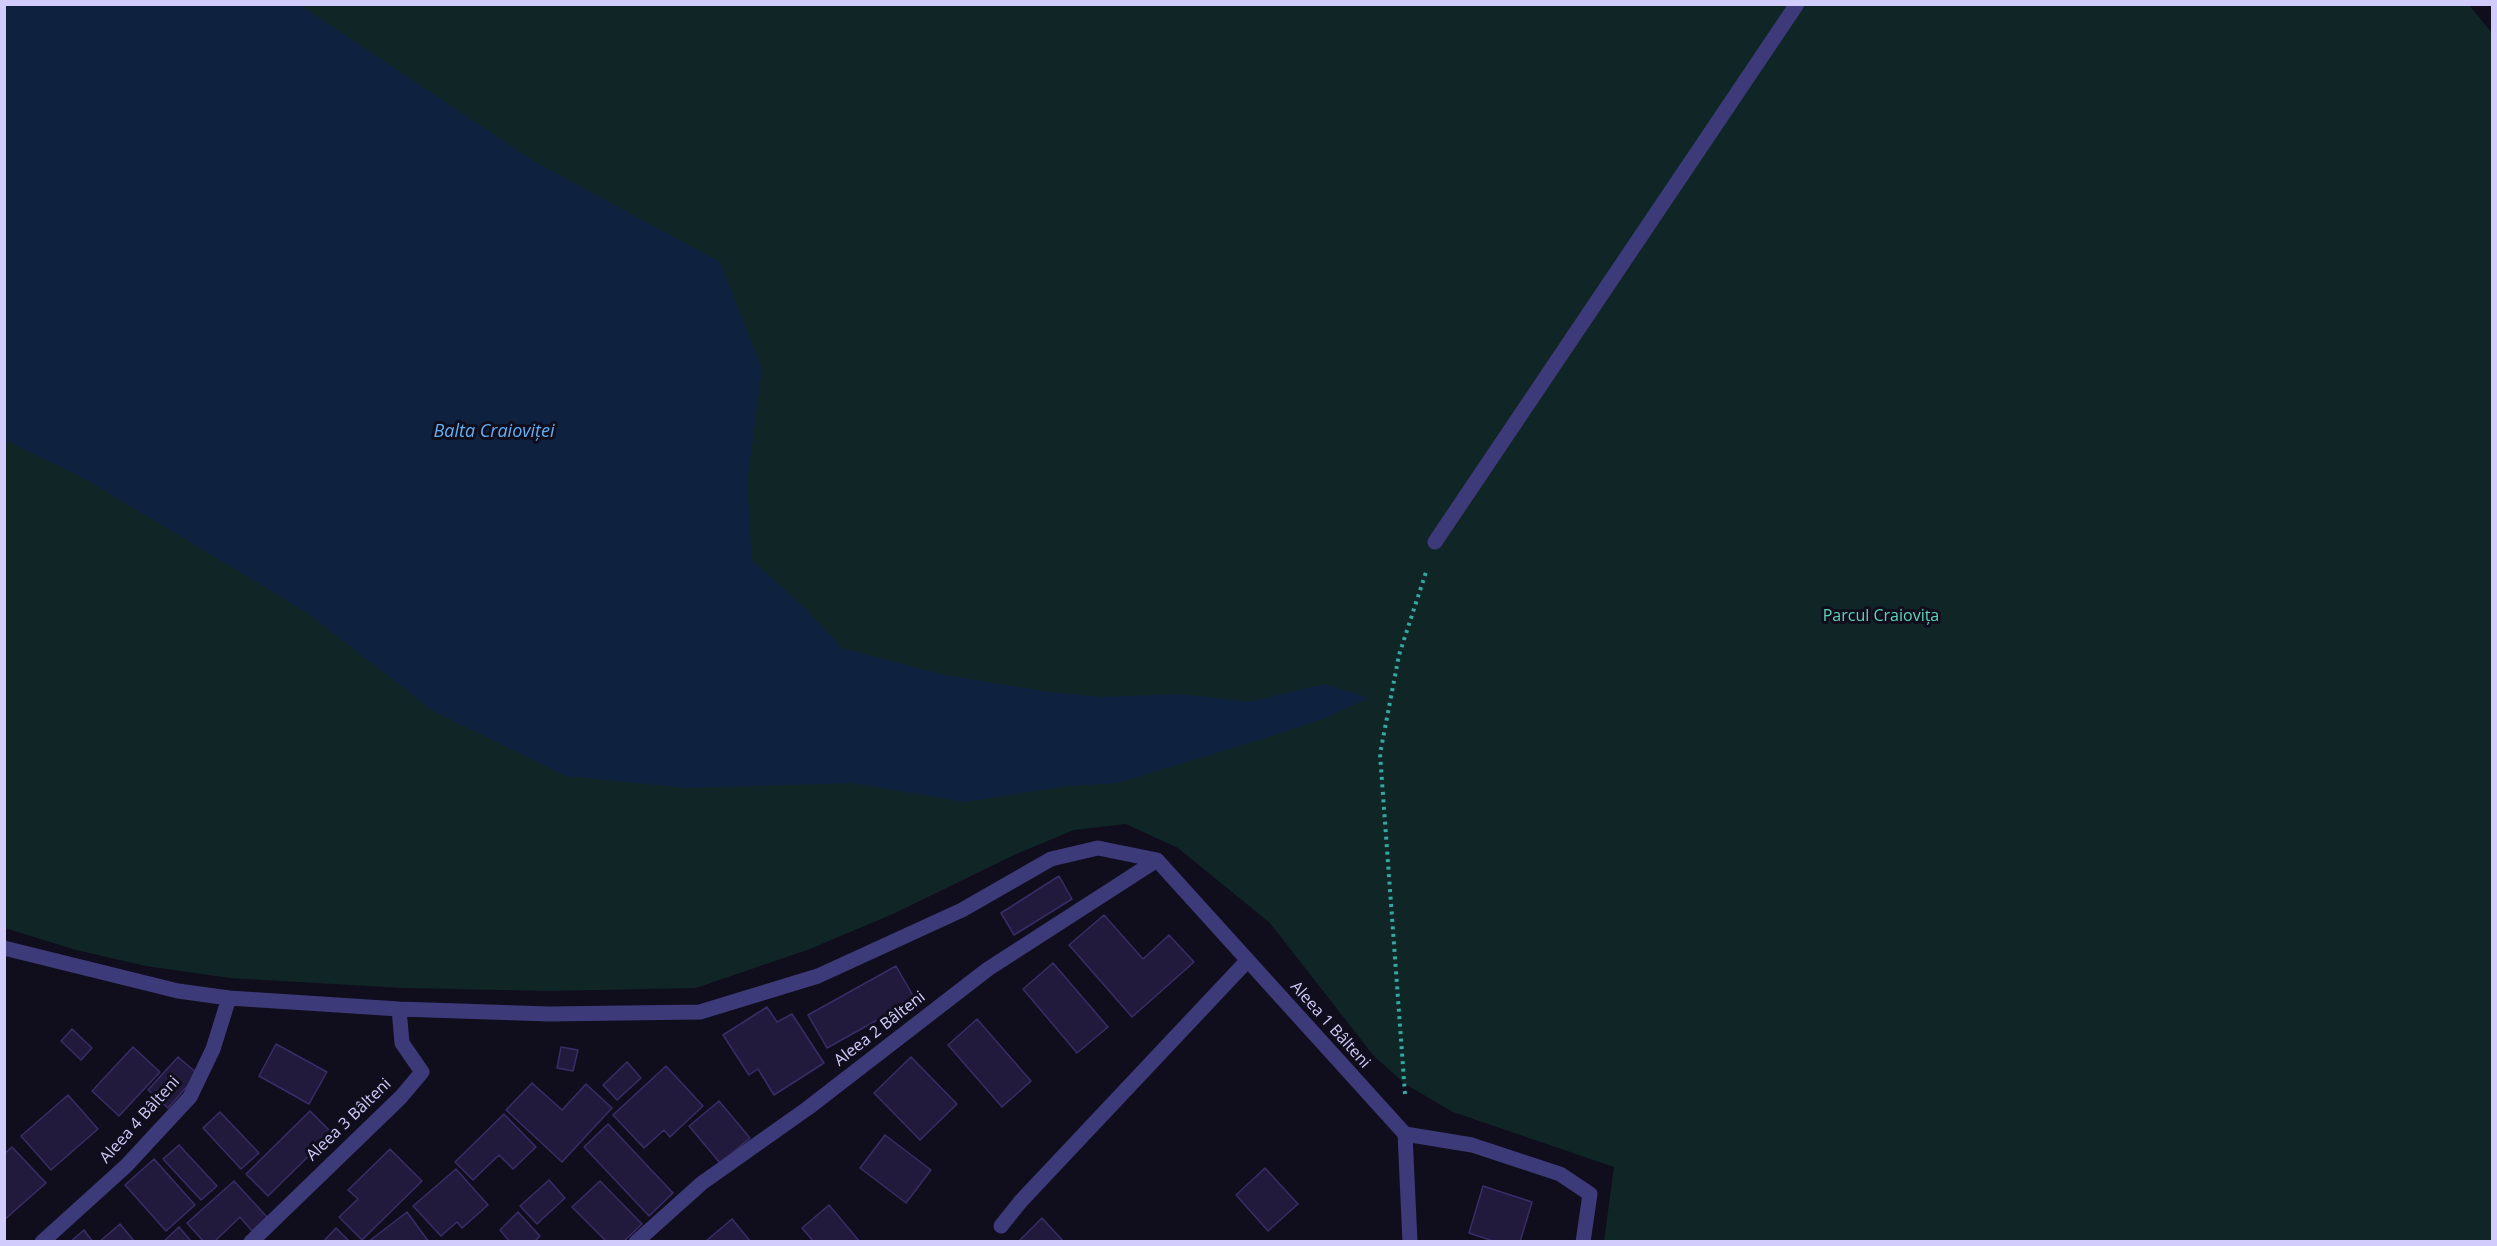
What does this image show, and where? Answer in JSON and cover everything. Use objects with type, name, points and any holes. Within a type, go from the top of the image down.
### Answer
[{"type":"street","points":[[1435,542],[1797,4]]},
{"type":"street","points":[[4,948],[178,992],[229,998],[399,1009],[549,1014],[700,1012],[818,976],[962,910],[1051,859],[1098,848],[1157,861]]},
{"type":"street","name":"Aleea 1 Bâlteni","points":[[1157,861],[1406,1134]]},
{"type":"street","name":"Aleea 2 Bâlteni","points":[[636,1242],[702,1183],[808,1108],[988,969],[1157,861]]},
{"type":"street","points":[[1001,1226],[1021,1201],[1247,961]]},
{"type":"street","name":"Aleea 4 Bâlteni","points":[[42,1242],[126,1166],[190,1096],[213,1049],[229,998]]},
{"type":"street","name":"Aleea 3 Bâlteni","points":[[251,1242],[401,1096],[422,1072],[402,1043],[399,1009]]},
{"type":"street","points":[[1410,1242],[1406,1134],[1472,1145],[1560,1174],[1590,1194],[1583,1242]]},
{"type":"path","points":[[1406,1134],[1406,1084],[1380,754],[1399,656],[1435,542]]},
{"type":"green space","name":"Parcul Craiovița","points":[[4,5],[2469,5],[2492,33],[2492,1241],[1604,1241],[1614,1167],[1453,1112],[1405,1084],[1373,1055],[1270,923],[1178,848],[1126,824],[1074,830],[1014,855],[893,914],[810,949],[696,988],[549,991],[403,988],[230,978],[146,966],[76,950],[5,928]]},
{"type":"water","name":"Balta Craioviței","points":[[4,5],[300,5],[535,162],[720,262],[762,369],[747,483],[752,560],[804,607],[842,648],[940,674],[1049,692],[1103,697],[1181,694],[1249,702],[1325,684],[1369,698],[1325,718],[1269,737],[1117,783],[1067,786],[965,802],[852,783],[687,788],[566,776],[433,711],[306,612],[87,480],[5,440]]},
{"type":"building","points":[[1059,876],[1072,899],[1014,935],[1001,913]]},
{"type":"building","points":[[1104,915],[1143,959],[1169,935],[1194,962],[1132,1017],[1069,945]]},
{"type":"building","points":[[1053,963],[1108,1027],[1077,1053],[1023,989]]},
{"type":"building","points":[[896,966],[915,999],[827,1048],[808,1015]]},
{"type":"building","points":[[767,1007],[777,1022],[792,1014],[824,1063],[774,1095],[758,1069],[749,1075],[723,1035]]},
{"type":"building","points":[[977,1019],[1031,1081],[1002,1107],[948,1045]]},
{"type":"building","points":[[72,1029],[92,1048],[81,1060],[61,1041]]},
{"type":"building","points":[[276,1044],[327,1072],[309,1104],[259,1076]]},
{"type":"building","points":[[133,1047],[160,1072],[119,1116],[92,1091]]},
{"type":"building","points":[[561,1047],[578,1050],[573,1071],[557,1068]]},
{"type":"building","points":[[178,1057],[198,1074],[168,1108],[148,1090]]},
{"type":"building","points":[[911,1057],[957,1104],[920,1140],[874,1093]]},
{"type":"building","points":[[627,1062],[641,1078],[617,1100],[603,1085]]},
{"type":"building","points":[[666,1066],[703,1106],[670,1137],[664,1130],[644,1148],[613,1115]]},
{"type":"building","points":[[532,1083],[562,1110],[586,1084],[612,1108],[562,1162],[506,1110]]},
{"type":"building","points":[[68,1095],[98,1129],[51,1170],[21,1136]]},
{"type":"building","points":[[719,1101],[750,1138],[720,1163],[689,1126]]},
{"type":"building","points":[[310,1111],[332,1133],[268,1196],[246,1174]]},
{"type":"building","points":[[220,1112],[259,1153],[241,1169],[203,1128]]},
{"type":"building","points":[[504,1114],[536,1147],[513,1169],[499,1155],[473,1180],[455,1162]]},
{"type":"building","points":[[608,1124],[673,1193],[649,1216],[584,1147]]},
{"type":"building","points":[[885,1135],[931,1170],[906,1203],[860,1168]]},
{"type":"building","points":[[179,1145],[217,1186],[201,1200],[163,1159]]},
{"type":"building","points":[[12,1147],[46,1183],[4,1220],[4,1154]]},
{"type":"building","points":[[390,1149],[422,1181],[362,1240],[339,1217],[358,1199],[348,1190]]},
{"type":"building","points":[[154,1159],[195,1205],[166,1231],[125,1185]]},
{"type":"building","points":[[1265,1168],[1298,1204],[1268,1231],[1236,1195]]},
{"type":"building","points":[[456,1169],[488,1205],[462,1228],[457,1222],[441,1236],[413,1206]]},
{"type":"building","points":[[549,1180],[565,1198],[537,1224],[520,1206]]},
{"type":"building","points":[[234,1181],[267,1217],[252,1231],[240,1217],[214,1242],[204,1242],[187,1223]]},
{"type":"building","points":[[600,1181],[642,1224],[623,1242],[607,1242],[572,1207]]},
{"type":"building","points":[[1483,1186],[1532,1202],[1520,1242],[1496,1242],[1469,1233]]},
{"type":"building","points":[[829,1205],[860,1242],[814,1242],[802,1228]]},
{"type":"building","points":[[407,1212],[429,1242],[368,1242]]},
{"type":"building","points":[[518,1212],[540,1236],[534,1242],[510,1242],[500,1230]]},
{"type":"building","points":[[1042,1218],[1064,1242],[1018,1242]]},
{"type":"building","points":[[732,1219],[751,1242],[706,1241]]},
{"type":"building","points":[[120,1224],[135,1242],[99,1242]]},
{"type":"building","points":[[179,1227],[190,1240],[188,1242],[163,1242]]},
{"type":"building","points":[[336,1228],[350,1242],[323,1242]]},
{"type":"building","points":[[84,1230],[93,1242],[70,1242]]}]
